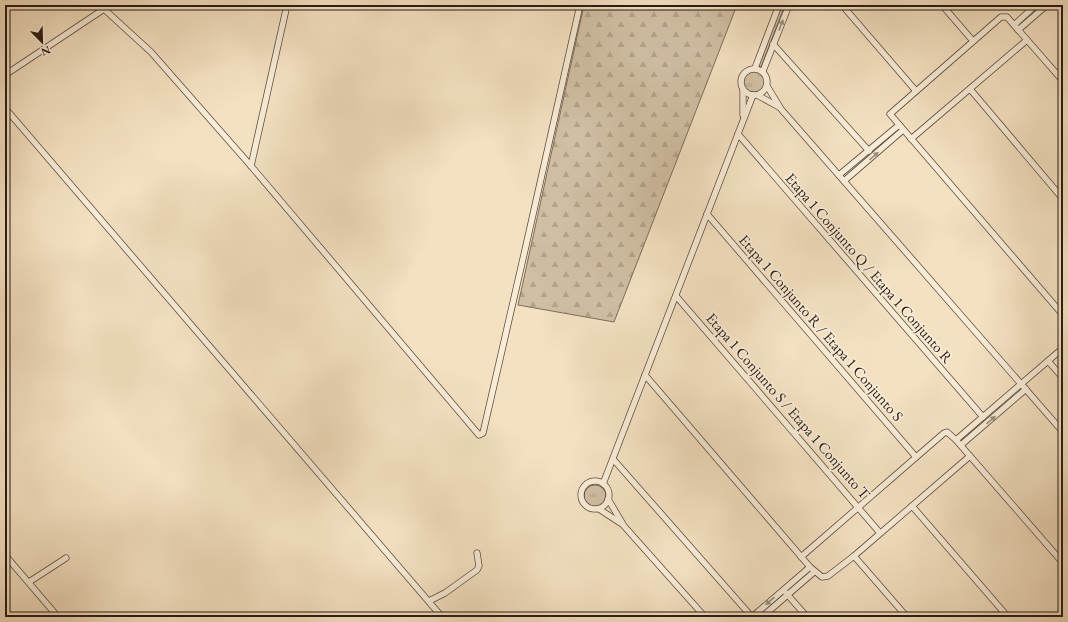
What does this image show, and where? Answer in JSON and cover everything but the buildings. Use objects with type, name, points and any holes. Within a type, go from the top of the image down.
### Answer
[{"type":"street","points":[[251,166],[287,5]]},
{"type":"street","points":[[5,75],[106,7],[151,52],[251,166],[478,434],[481,435],[483,433],[580,5]]},
{"type":"street","points":[[755,68],[779,5]]},
{"type":"street","points":[[763,71],[789,5]]},
{"type":"street","points":[[842,5],[916,91]]},
{"type":"street","points":[[942,5],[973,41]]},
{"type":"street","points":[[1014,25],[1036,5]]},
{"type":"street","points":[[1018,30],[1047,5]]},
{"type":"street","points":[[1063,81],[1007,17],[1001,17],[890,114],[1063,315]]},
{"type":"street","points":[[911,139],[1027,40]]},
{"type":"street","points":[[774,44],[868,151]]},
{"type":"street","points":[[603,484],[744,117],[755,95],[761,93],[766,86],[767,78],[763,71],[755,68],[746,70],[741,77],[740,82],[743,90],[744,117]]},
{"type":"street","points":[[766,86],[781,109],[1063,432]]},
{"type":"street","points":[[970,89],[1063,199]]},
{"type":"street","points":[[743,90],[781,109]]},
{"type":"street","points":[[5,108],[442,617]]},
{"type":"street","points":[[839,175],[899,125]]},
{"type":"street","points":[[844,181],[903,130]]},
{"type":"street","name":"Etapa 1 Conjunto Q / Etapa 1 Conjunto R","points":[[738,134],[983,417]]},
{"type":"street","name":"Etapa 1 Conjunto R / Etapa 1 Conjunto S","points":[[707,214],[916,457]]},
{"type":"street","name":"Etapa 1 Conjunto S / Etapa 1 Conjunto T","points":[[676,296],[880,533]]},
{"type":"street","points":[[956,440],[1063,348]]},
{"type":"street","points":[[1048,361],[1063,378]]},
{"type":"street","points":[[645,375],[812,570],[822,577],[827,577],[854,556],[970,456]]},
{"type":"street","points":[[961,445],[1026,389]]},
{"type":"street","points":[[801,557],[858,506],[944,433],[948,432],[1063,563]]},
{"type":"street","points":[[613,459],[752,617],[784,590],[812,570]]},
{"type":"street","points":[[599,509],[605,505],[608,499],[608,491],[603,484],[595,482],[587,484],[581,495],[586,507],[599,509],[624,526]]},
{"type":"street","points":[[608,499],[624,526],[706,617]]},
{"type":"street","points":[[912,506],[1008,617]]},
{"type":"street","points":[[429,601],[445,593],[477,570],[479,566],[477,553]]},
{"type":"street","points":[[5,555],[58,617]]},
{"type":"street","points":[[854,556],[906,617]]},
{"type":"street","points":[[29,582],[66,558]]},
{"type":"street","points":[[762,617],[788,595],[812,570]]},
{"type":"street","points":[[784,590],[807,617]]},
{"type":"green space","points":[[584,5],[737,5],[614,322],[518,305]]},
{"type":"green space","points":[[782,5],[785,5],[761,67],[758,66]]},
{"type":"green space","points":[[754,71],[758,72],[764,78],[764,86],[758,92],[754,93],[750,92],[744,86],[743,82],[744,78],[750,72]]},
{"type":"green space","points":[[595,485],[603,488],[606,496],[603,504],[595,507],[587,504],[584,496],[587,488]]}]
